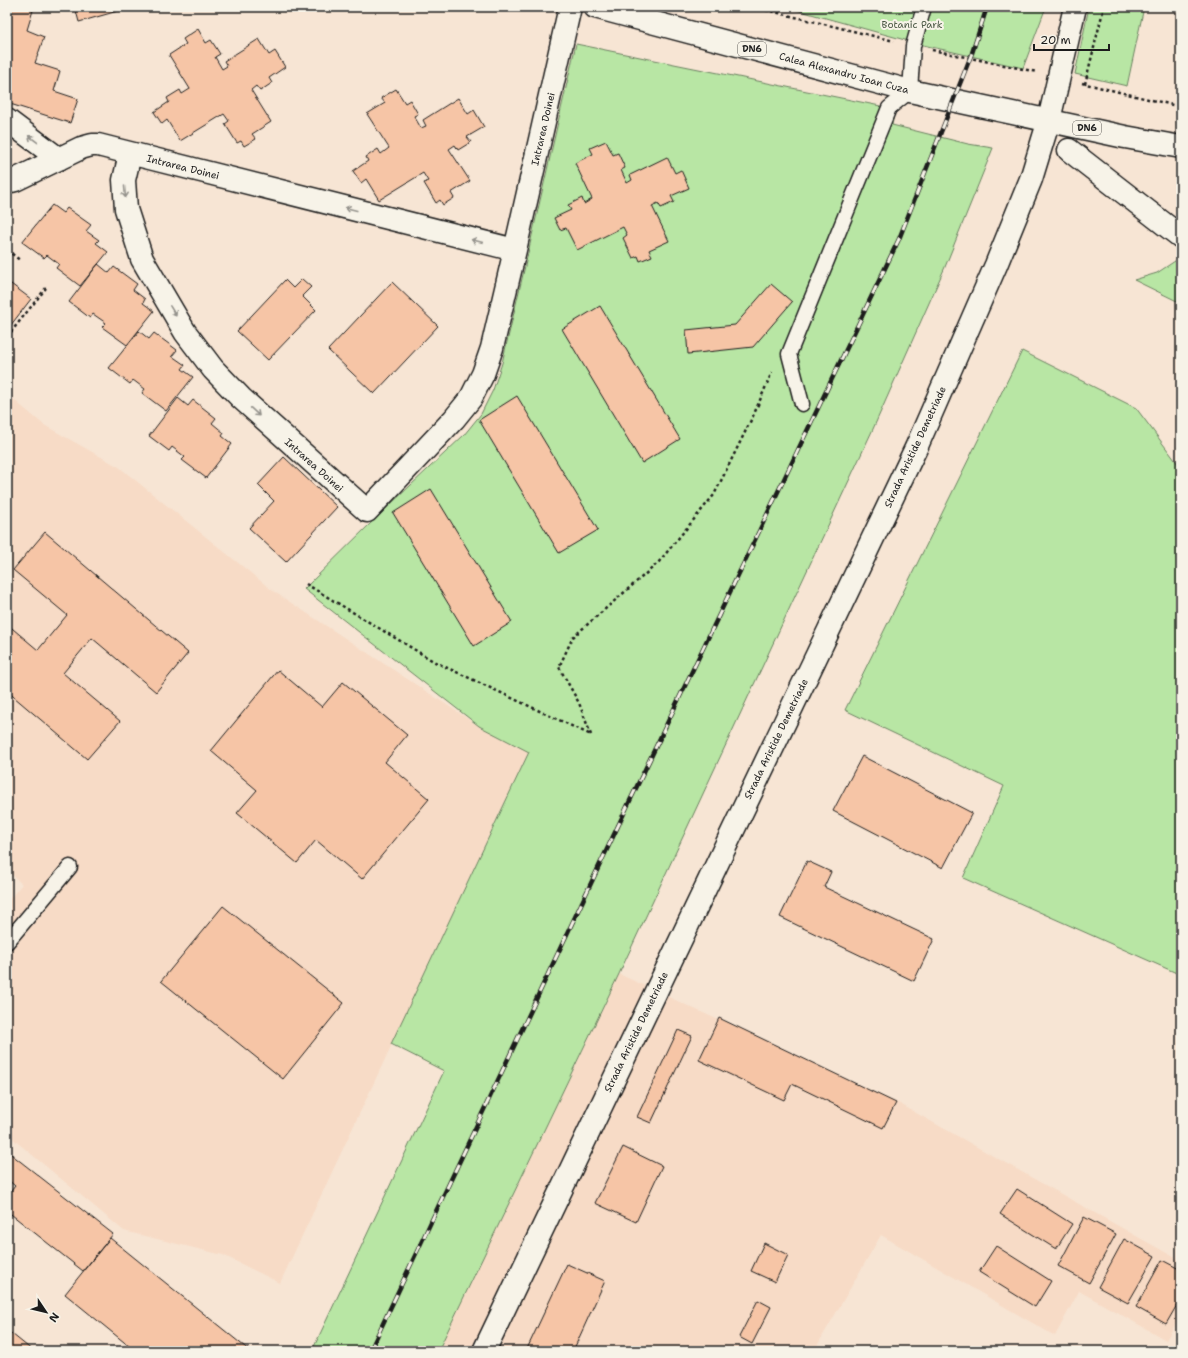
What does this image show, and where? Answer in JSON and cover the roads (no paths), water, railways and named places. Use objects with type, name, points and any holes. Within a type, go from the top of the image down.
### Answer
[{"type":"street","name":"Intrarea Doinei","points":[[130,154],[124,180],[126,209],[142,259],[185,332],[213,369],[241,398],[367,511],[454,419],[471,398],[483,374],[492,348],[570,7]]},
{"type":"street","name":"Calea Alexandru Ioan Cuza","points":[[595,7],[910,91],[1049,120]]},
{"type":"street","name":"Strada Aristide Demetriade","points":[[484,1351],[916,448],[996,265],[1031,179],[1049,120],[1075,7]]},
{"type":"street","points":[[7,120],[59,159]]},
{"type":"street","name":"DN6","points":[[1049,120],[1125,137],[1181,147]]},
{"type":"street","name":"Intrarea Doinei","points":[[7,182],[15,180],[82,148],[92,145],[104,146],[130,154],[515,250]]},
{"type":"street","points":[[1069,150],[1181,236]]},
{"type":"lane","points":[[802,404],[789,354],[889,108],[910,91],[913,46],[924,7]]},
{"type":"lane","points":[[7,942],[70,867]]},
{"type":"railway","points":[[370,1351],[627,807],[899,239],[972,53],[987,7]]},
{"type":"park label","name":"Botanic Park","points":[[912,24]]}]
